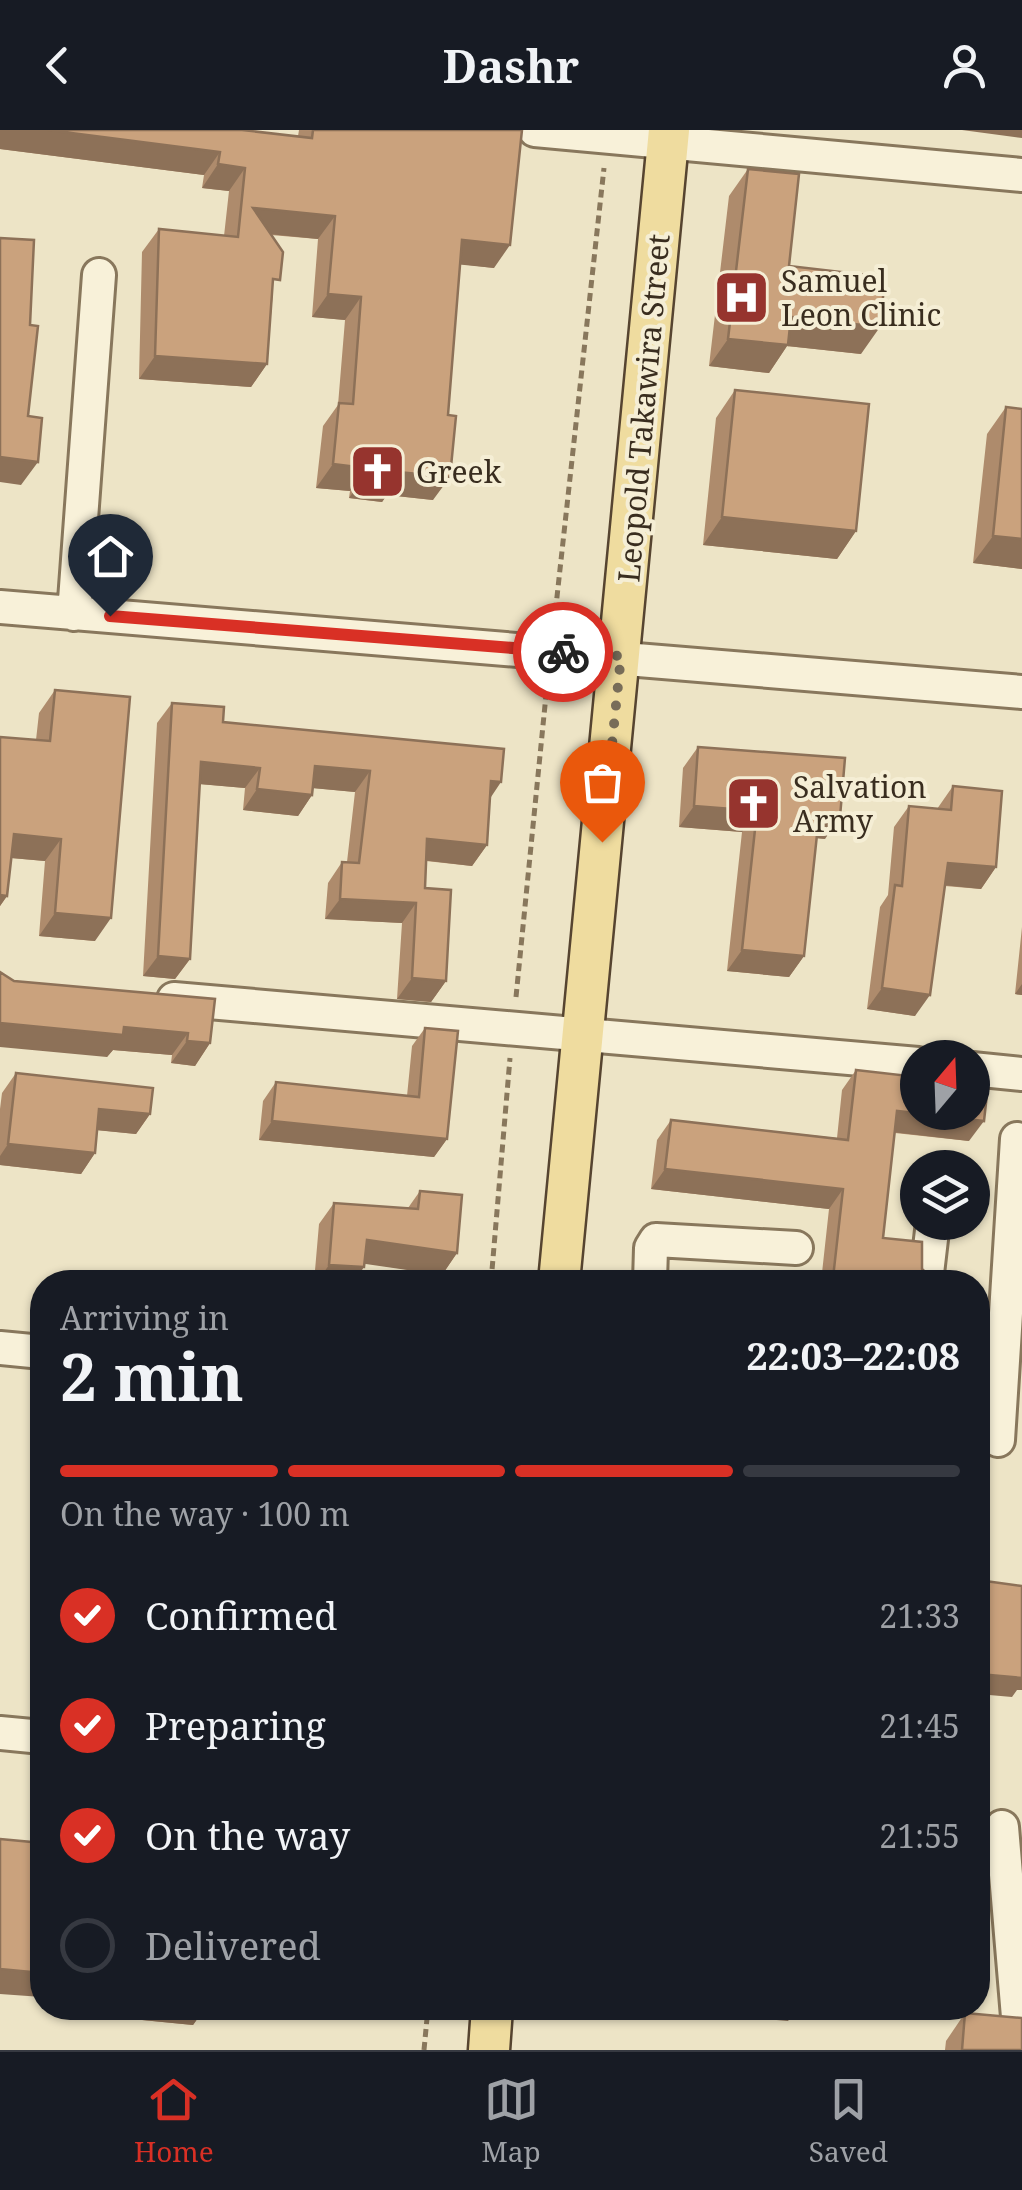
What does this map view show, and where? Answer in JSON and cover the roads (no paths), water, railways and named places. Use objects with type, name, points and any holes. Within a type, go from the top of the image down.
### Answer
[{"type":"main road","name":"Leopold Takawira Street","points":[[560,1270],[668,136]]},
{"type":"main road","points":[[488,2050],[491,2020]]},
{"type":"street","points":[[535,130],[774,141],[1022,175]]},
{"type":"street","points":[[74,614],[99,275]]},
{"type":"street","points":[[0,607],[1022,692]]},
{"type":"street","points":[[138,996],[900,1062]]},
{"type":"street","points":[[990,1071],[1022,1074]]},
{"type":"street","points":[[999,1440],[1017,1139]]},
{"type":"street","points":[[650,1270],[650,1248],[656,1240],[796,1248]]},
{"type":"street","points":[[927,1270],[931,1240]]},
{"type":"street","points":[[0,1348],[30,1351]]},
{"type":"street","points":[[0,1732],[30,1736]]},
{"type":"street","points":[[1000,1827],[1018,2017]]},
{"type":"place","name":"Samuel Leon Clinic","points":[[742,297]]},
{"type":"place","name":"Greek","points":[[377,471]]},
{"type":"place","name":"Salvation Army","points":[[754,803]]}]
